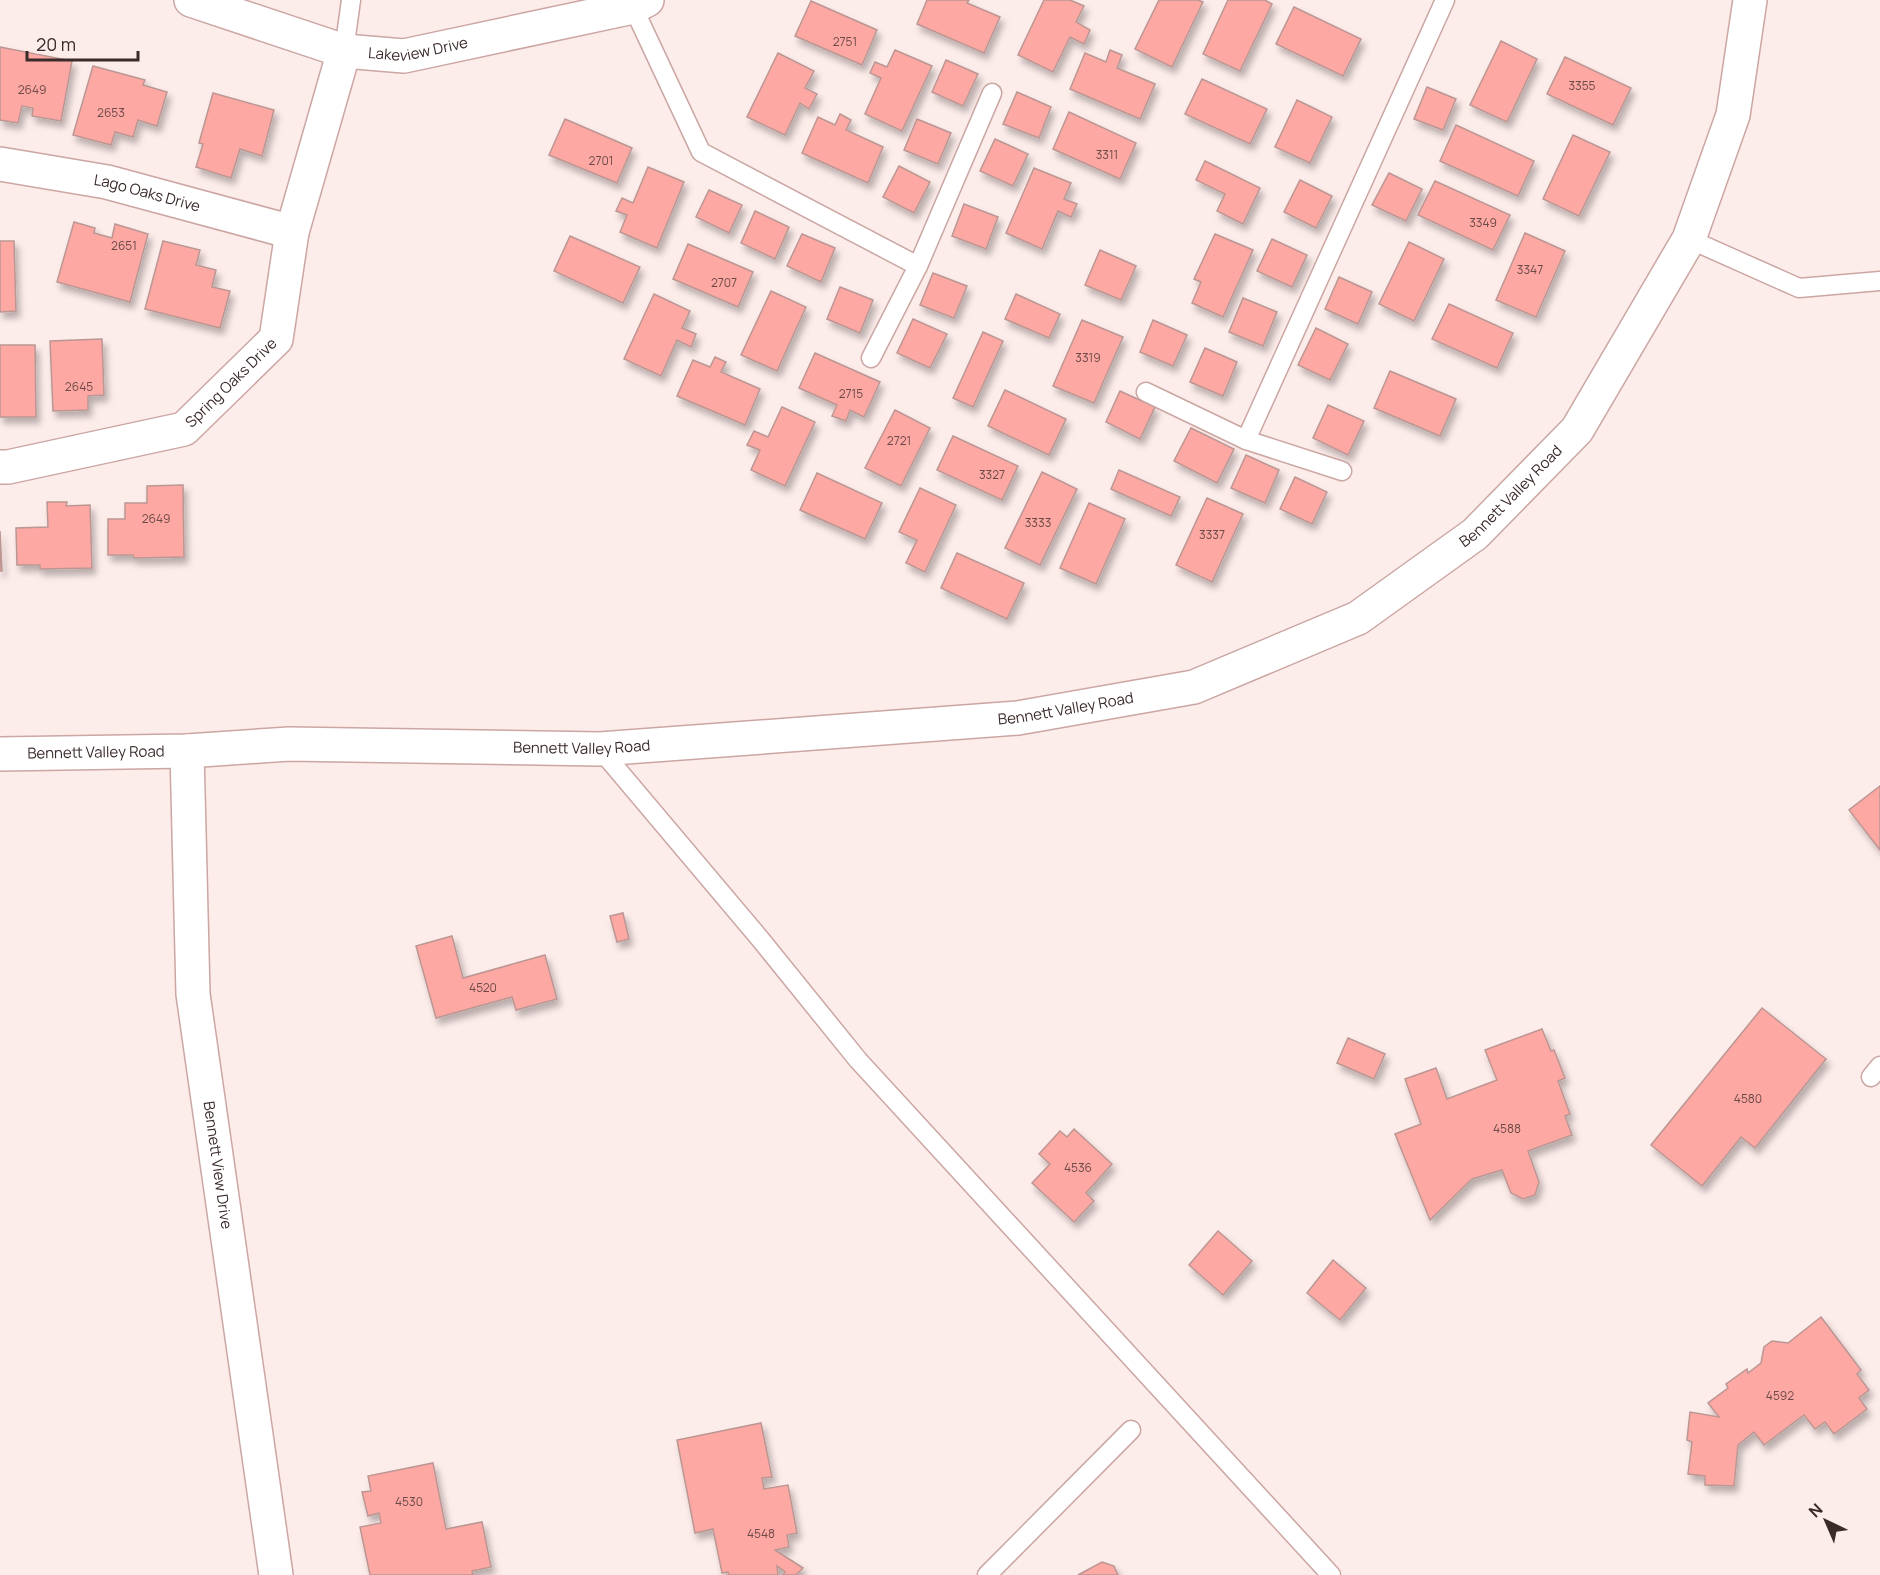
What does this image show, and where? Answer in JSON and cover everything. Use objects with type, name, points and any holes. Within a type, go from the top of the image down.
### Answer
[{"type":"street","name":"Lakeview Drive","points":[[191,0],[344,51],[404,56],[640,4]]},
{"type":"street","name":"Bennett Valley Road","points":[[0,754],[187,751],[289,744],[600,749],[1030,716],[1194,687],[1358,618],[1475,534],[1577,430],[1689,239],[1733,115],[1750,0]]},
{"type":"street","name":"Spring Oaks Drive","points":[[0,467],[184,429],[276,339],[292,232],[344,51]]},
{"type":"street","name":"Lago Oaks Drive","points":[[0,164],[107,182],[292,232]]},
{"type":"street","name":"Bennett View Drive","points":[[187,751],[193,994],[276,1575]]},
{"type":"lane","points":[[344,51],[351,0]]},
{"type":"lane","points":[[1246,440],[1445,0]]},
{"type":"lane","points":[[640,4],[701,152],[918,266]]},
{"type":"lane","points":[[871,358],[918,266],[992,93]]},
{"type":"lane","points":[[1689,239],[1799,288],[1880,281]]},
{"type":"lane","points":[[1146,392],[1246,440],[1342,471]]},
{"type":"lane","points":[[600,749],[761,940],[858,1060],[1331,1575]]},
{"type":"lane","points":[[987,1575],[1131,1430]]},
{"type":"building","points":[[927,0],[969,0],[967,3],[1000,17],[984,53],[917,24]]},
{"type":"building","points":[[1044,0],[1070,0],[1084,6],[1076,22],[1090,30],[1084,44],[1070,37],[1053,72],[1018,55]]},
{"type":"building","points":[[1159,0],[1203,2],[1172,67],[1135,49]]},
{"type":"building","points":[[1228,0],[1265,0],[1272,4],[1240,71],[1203,54]]},
{"type":"building","points":[[811,1],[877,30],[862,65],[795,36]]},
{"type":"building","points":[[1294,7],[1361,39],[1343,76],[1276,44]]},
{"type":"building","points":[[1501,41],[1537,59],[1507,122],[1470,105]]},
{"type":"building","points":[[0,47],[72,61],[61,121],[32,116],[33,108],[22,106],[18,123],[0,120]]},
{"type":"building","points":[[895,50],[932,66],[902,131],[865,114],[881,78],[870,73],[875,62],[887,67]]},
{"type":"building","points":[[1110,50],[1122,55],[1117,68],[1155,84],[1140,119],[1070,89],[1085,53],[1106,62]]},
{"type":"building","points":[[778,53],[814,71],[805,88],[817,94],[809,109],[800,103],[785,135],[747,117]]},
{"type":"building","points":[[1565,57],[1631,88],[1613,125],[1547,94]]},
{"type":"building","points":[[946,60],[978,74],[963,106],[932,92]]},
{"type":"building","points":[[93,66],[145,80],[143,85],[167,92],[157,126],[138,120],[133,137],[115,132],[111,145],[73,135]]},
{"type":"building","points":[[1202,79],[1267,109],[1250,144],[1185,114]]},
{"type":"building","points":[[1427,87],[1456,99],[1443,130],[1414,119]]},
{"type":"building","points":[[1017,92],[1051,107],[1039,138],[1003,124]]},
{"type":"building","points":[[213,93],[274,110],[262,156],[240,149],[231,178],[196,167],[203,144],[199,143]]},
{"type":"building","points":[[1297,100],[1332,117],[1310,163],[1275,147]]},
{"type":"building","points":[[1069,112],[1136,143],[1120,179],[1053,149]]},
{"type":"building","points":[[840,114],[851,120],[846,130],[883,147],[868,183],[802,153],[818,117],[835,125]]},
{"type":"building","points":[[565,119],[632,148],[617,183],[549,155]]},
{"type":"building","points":[[917,119],[951,133],[938,164],[904,150]]},
{"type":"building","points":[[1456,125],[1534,161],[1518,196],[1440,161]]},
{"type":"building","points":[[1573,135],[1610,152],[1579,216],[1543,199]]},
{"type":"building","points":[[995,139],[1028,154],[1013,186],[980,171]]},
{"type":"building","points":[[1205,161],[1260,188],[1243,224],[1217,211],[1225,194],[1196,180]]},
{"type":"building","points":[[899,166],[930,182],[914,213],[883,197]]},
{"type":"building","points":[[648,167],[684,182],[657,248],[620,232],[627,215],[616,211],[622,198],[633,203]]},
{"type":"building","points":[[1034,168],[1071,183],[1064,199],[1077,204],[1071,217],[1058,211],[1042,249],[1006,233]]},
{"type":"building","points":[[1389,173],[1422,189],[1406,221],[1372,205]]},
{"type":"building","points":[[1300,180],[1332,196],[1316,228],[1284,212]]},
{"type":"building","points":[[1435,181],[1510,215],[1493,250],[1418,215]]},
{"type":"building","points":[[709,190],[742,205],[729,233],[696,217]]},
{"type":"building","points":[[964,204],[998,217],[986,249],[952,236]]},
{"type":"building","points":[[755,211],[789,227],[775,259],[741,243]]},
{"type":"building","points":[[74,222],[95,228],[94,233],[112,238],[115,224],[148,234],[130,302],[57,282]]},
{"type":"building","points":[[1525,233],[1565,251],[1536,317],[1496,300]]},
{"type":"building","points":[[802,234],[835,248],[821,282],[787,266]]},
{"type":"building","points":[[1215,234],[1253,250],[1223,317],[1192,303],[1201,282],[1194,279]]},
{"type":"building","points":[[570,236],[640,267],[623,303],[554,271]]},
{"type":"building","points":[[1272,239],[1307,255],[1292,287],[1257,271]]},
{"type":"building","points":[[0,241],[14,241],[16,311],[0,312]]},
{"type":"building","points":[[163,241],[200,250],[196,265],[216,270],[212,287],[230,291],[220,328],[145,309]]},
{"type":"building","points":[[1409,242],[1444,259],[1414,321],[1379,304]]},
{"type":"building","points":[[688,244],[753,272],[738,307],[673,279]]},
{"type":"building","points":[[1100,250],[1136,266],[1121,300],[1085,285]]},
{"type":"building","points":[[933,273],[967,286],[954,318],[920,305]]},
{"type":"building","points":[[1339,277],[1372,292],[1358,324],[1325,309]]},
{"type":"building","points":[[840,287],[873,300],[860,333],[827,319]]},
{"type":"building","points":[[771,291],[806,307],[777,371],[741,355]]},
{"type":"building","points":[[654,294],[690,311],[682,328],[696,334],[691,347],[677,340],[661,376],[624,359]]},
{"type":"building","points":[[1016,294],[1060,314],[1049,338],[1005,319]]},
{"type":"building","points":[[1243,298],[1277,312],[1263,346],[1229,332]]},
{"type":"building","points":[[1449,304],[1513,333],[1497,368],[1432,339]]},
{"type":"building","points":[[913,319],[947,334],[930,368],[897,353]]},
{"type":"building","points":[[1082,320],[1123,337],[1094,403],[1053,386]]},
{"type":"building","points":[[1153,320],[1187,335],[1173,366],[1140,352]]},
{"type":"building","points":[[1316,328],[1348,344],[1330,380],[1298,365]]},
{"type":"building","points":[[983,332],[1003,341],[973,407],[953,398]]},
{"type":"building","points":[[102,339],[104,395],[88,396],[88,410],[53,411],[50,341]]},
{"type":"building","points":[[0,345],[35,345],[36,417],[0,417]]},
{"type":"building","points":[[1205,348],[1237,362],[1223,396],[1190,382]]},
{"type":"building","points":[[815,353],[880,382],[864,417],[850,410],[846,421],[832,416],[837,405],[799,388]]},
{"type":"building","points":[[715,357],[726,362],[721,372],[760,389],[745,425],[677,396],[693,360],[710,367]]},
{"type":"building","points":[[1390,371],[1456,399],[1440,436],[1374,408]]},
{"type":"building","points":[[1005,390],[1066,419],[1049,455],[988,426]]},
{"type":"building","points":[[1120,391],[1155,407],[1140,439],[1106,422]]},
{"type":"building","points":[[1328,405],[1364,421],[1348,455],[1313,438]]},
{"type":"building","points":[[782,407],[815,422],[785,486],[751,470],[760,450],[747,445],[754,431],[768,437]]},
{"type":"building","points":[[895,410],[930,428],[901,486],[865,468]]},
{"type":"building","points":[[1191,428],[1234,449],[1217,483],[1174,461]]},
{"type":"building","points":[[953,436],[1018,466],[1002,500],[937,470]]},
{"type":"building","points":[[1246,455],[1279,470],[1265,503],[1231,488]]},
{"type":"building","points":[[1119,470],[1180,497],[1171,516],[1111,489]]},
{"type":"building","points":[[1042,472],[1077,489],[1040,565],[1005,548]]},
{"type":"building","points":[[817,473],[882,503],[865,539],[800,510]]},
{"type":"building","points":[[1295,477],[1327,492],[1312,524],[1280,509]]},
{"type":"building","points":[[183,485],[184,557],[134,558],[133,555],[108,555],[108,519],[125,519],[125,503],[147,503],[147,486]]},
{"type":"building","points":[[920,488],[956,505],[925,572],[906,563],[917,540],[899,532]]},
{"type":"building","points":[[1207,498],[1243,514],[1212,582],[1176,565]]},
{"type":"building","points":[[47,502],[67,502],[66,506],[90,505],[92,568],[40,569],[40,565],[17,565],[16,528],[48,527]]},
{"type":"building","points":[[1089,503],[1125,519],[1096,584],[1060,568]]},
{"type":"building","points":[[0,531],[2,571],[0,571]]},
{"type":"building","points":[[957,553],[1024,583],[1007,619],[941,588]]},
{"type":"building","points":[[1880,786],[1880,850],[1849,810]]},
{"type":"building","points":[[623,913],[629,939],[617,942],[610,916]]},
{"type":"building","points":[[452,936],[463,978],[545,955],[557,999],[516,1010],[512,997],[436,1018],[416,946]]},
{"type":"building","points":[[1762,1008],[1826,1059],[1755,1148],[1741,1137],[1702,1186],[1651,1145]]},
{"type":"building","points":[[1542,1029],[1551,1051],[1554,1050],[1565,1078],[1558,1081],[1570,1114],[1565,1116],[1572,1135],[1528,1151],[1539,1182],[1535,1195],[1523,1199],[1511,1193],[1502,1170],[1472,1179],[1430,1220],[1395,1134],[1421,1124],[1405,1079],[1436,1068],[1447,1099],[1497,1080],[1485,1050]]},
{"type":"building","points":[[1348,1038],[1385,1054],[1374,1079],[1337,1063]]},
{"type":"building","points":[[1074,1129],[1112,1164],[1086,1193],[1094,1201],[1074,1222],[1032,1183],[1050,1164],[1039,1154],[1060,1131],[1067,1137]]},
{"type":"building","points":[[1218,1231],[1252,1261],[1223,1295],[1189,1265]]},
{"type":"building","points":[[1333,1260],[1366,1288],[1340,1320],[1307,1293]]},
{"type":"building","points":[[1821,1317],[1861,1370],[1857,1374],[1869,1390],[1859,1398],[1867,1409],[1834,1434],[1825,1422],[1815,1429],[1804,1415],[1764,1445],[1754,1432],[1738,1445],[1734,1486],[1705,1485],[1705,1476],[1688,1474],[1692,1442],[1687,1440],[1690,1412],[1719,1417],[1708,1403],[1728,1388],[1726,1384],[1747,1369],[1748,1373],[1761,1363],[1764,1347],[1772,1341],[1788,1343]]},
{"type":"building","points":[[761,1423],[772,1477],[762,1478],[764,1489],[788,1485],[797,1533],[787,1535],[789,1547],[775,1550],[803,1568],[796,1575],[783,1575],[785,1572],[777,1566],[778,1575],[722,1573],[713,1529],[695,1533],[677,1440]]},
{"type":"building","points":[[433,1463],[446,1529],[482,1522],[491,1567],[472,1571],[473,1575],[370,1575],[360,1527],[381,1523],[379,1513],[368,1516],[362,1492],[371,1491],[368,1476]]},
{"type":"building","points":[[1102,1562],[1114,1566],[1118,1575],[1078,1575]]}]
